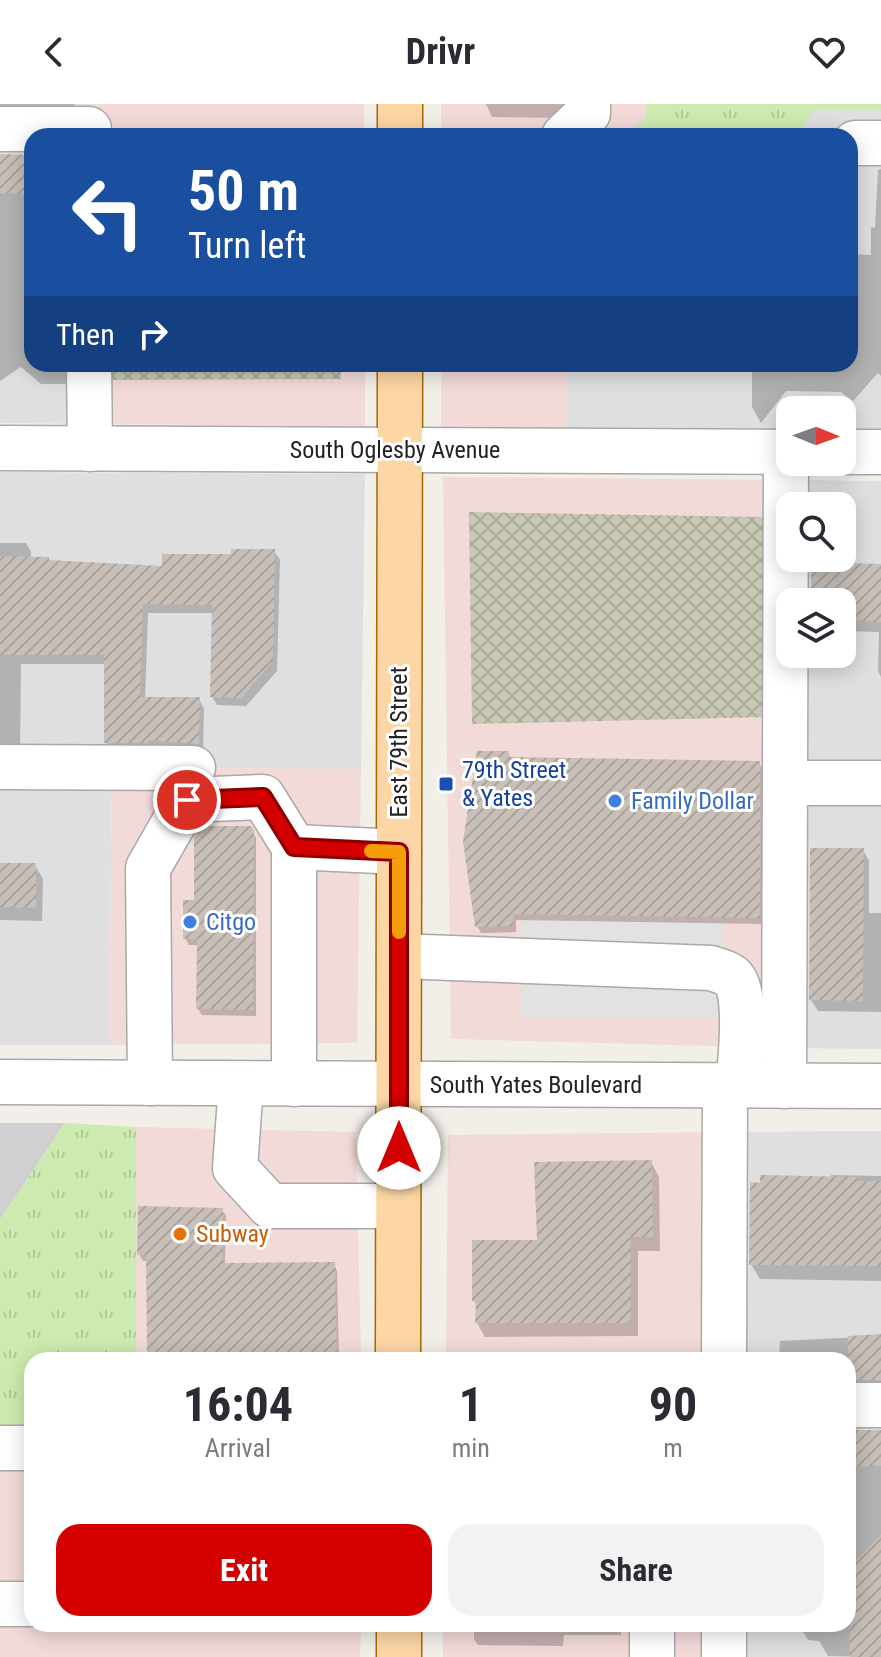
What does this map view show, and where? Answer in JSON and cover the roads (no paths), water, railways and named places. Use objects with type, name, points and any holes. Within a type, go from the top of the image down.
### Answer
[{"type":"main road","points":[[400,104],[400,128]]},
{"type":"main road","name":"East 79th Street","points":[[398,1352],[400,372]]},
{"type":"main road","points":[[399,1632],[399,1657]]},
{"type":"street","points":[[572,128],[588,113],[588,104]]},
{"type":"street","points":[[0,129],[89,123]]},
{"type":"street","points":[[89,372],[90,449]]},
{"type":"street","name":"South Oglesby Avenue","points":[[0,448],[776,452]]},
{"type":"street","points":[[856,452],[881,452]]},
{"type":"street","points":[[784,1086],[788,476]]},
{"type":"street","points":[[0,767],[193,768]]},
{"type":"street","points":[[785,783],[881,783]]},
{"type":"street","points":[[150,1083],[148,868],[187,800],[263,797],[294,847],[294,1084]]},
{"type":"street","points":[[294,847],[399,852]]},
{"type":"street","points":[[399,956],[711,968],[731,975],[740,988],[742,1042],[732,1086],[724,1352]]},
{"type":"street","name":"South Yates Boulevard","points":[[0,1082],[881,1086]]},
{"type":"street","points":[[241,1084],[235,1168],[270,1206],[398,1206]]},
{"type":"street","points":[[856,1405],[881,1405]]},
{"type":"street","points":[[0,1448],[24,1448]]},
{"type":"street","points":[[0,1604],[24,1604]]},
{"type":"street","points":[[652,1632],[652,1657]]},
{"type":"street","points":[[724,1632],[724,1657]]},
{"type":"place","name":"79th Street & Yates","points":[[446,784]]},
{"type":"place","name":"Family Dollar","points":[[615,801]]},
{"type":"place","name":"Citgo","points":[[190,922]]},
{"type":"place","name":"Subway","points":[[180,1234]]}]
